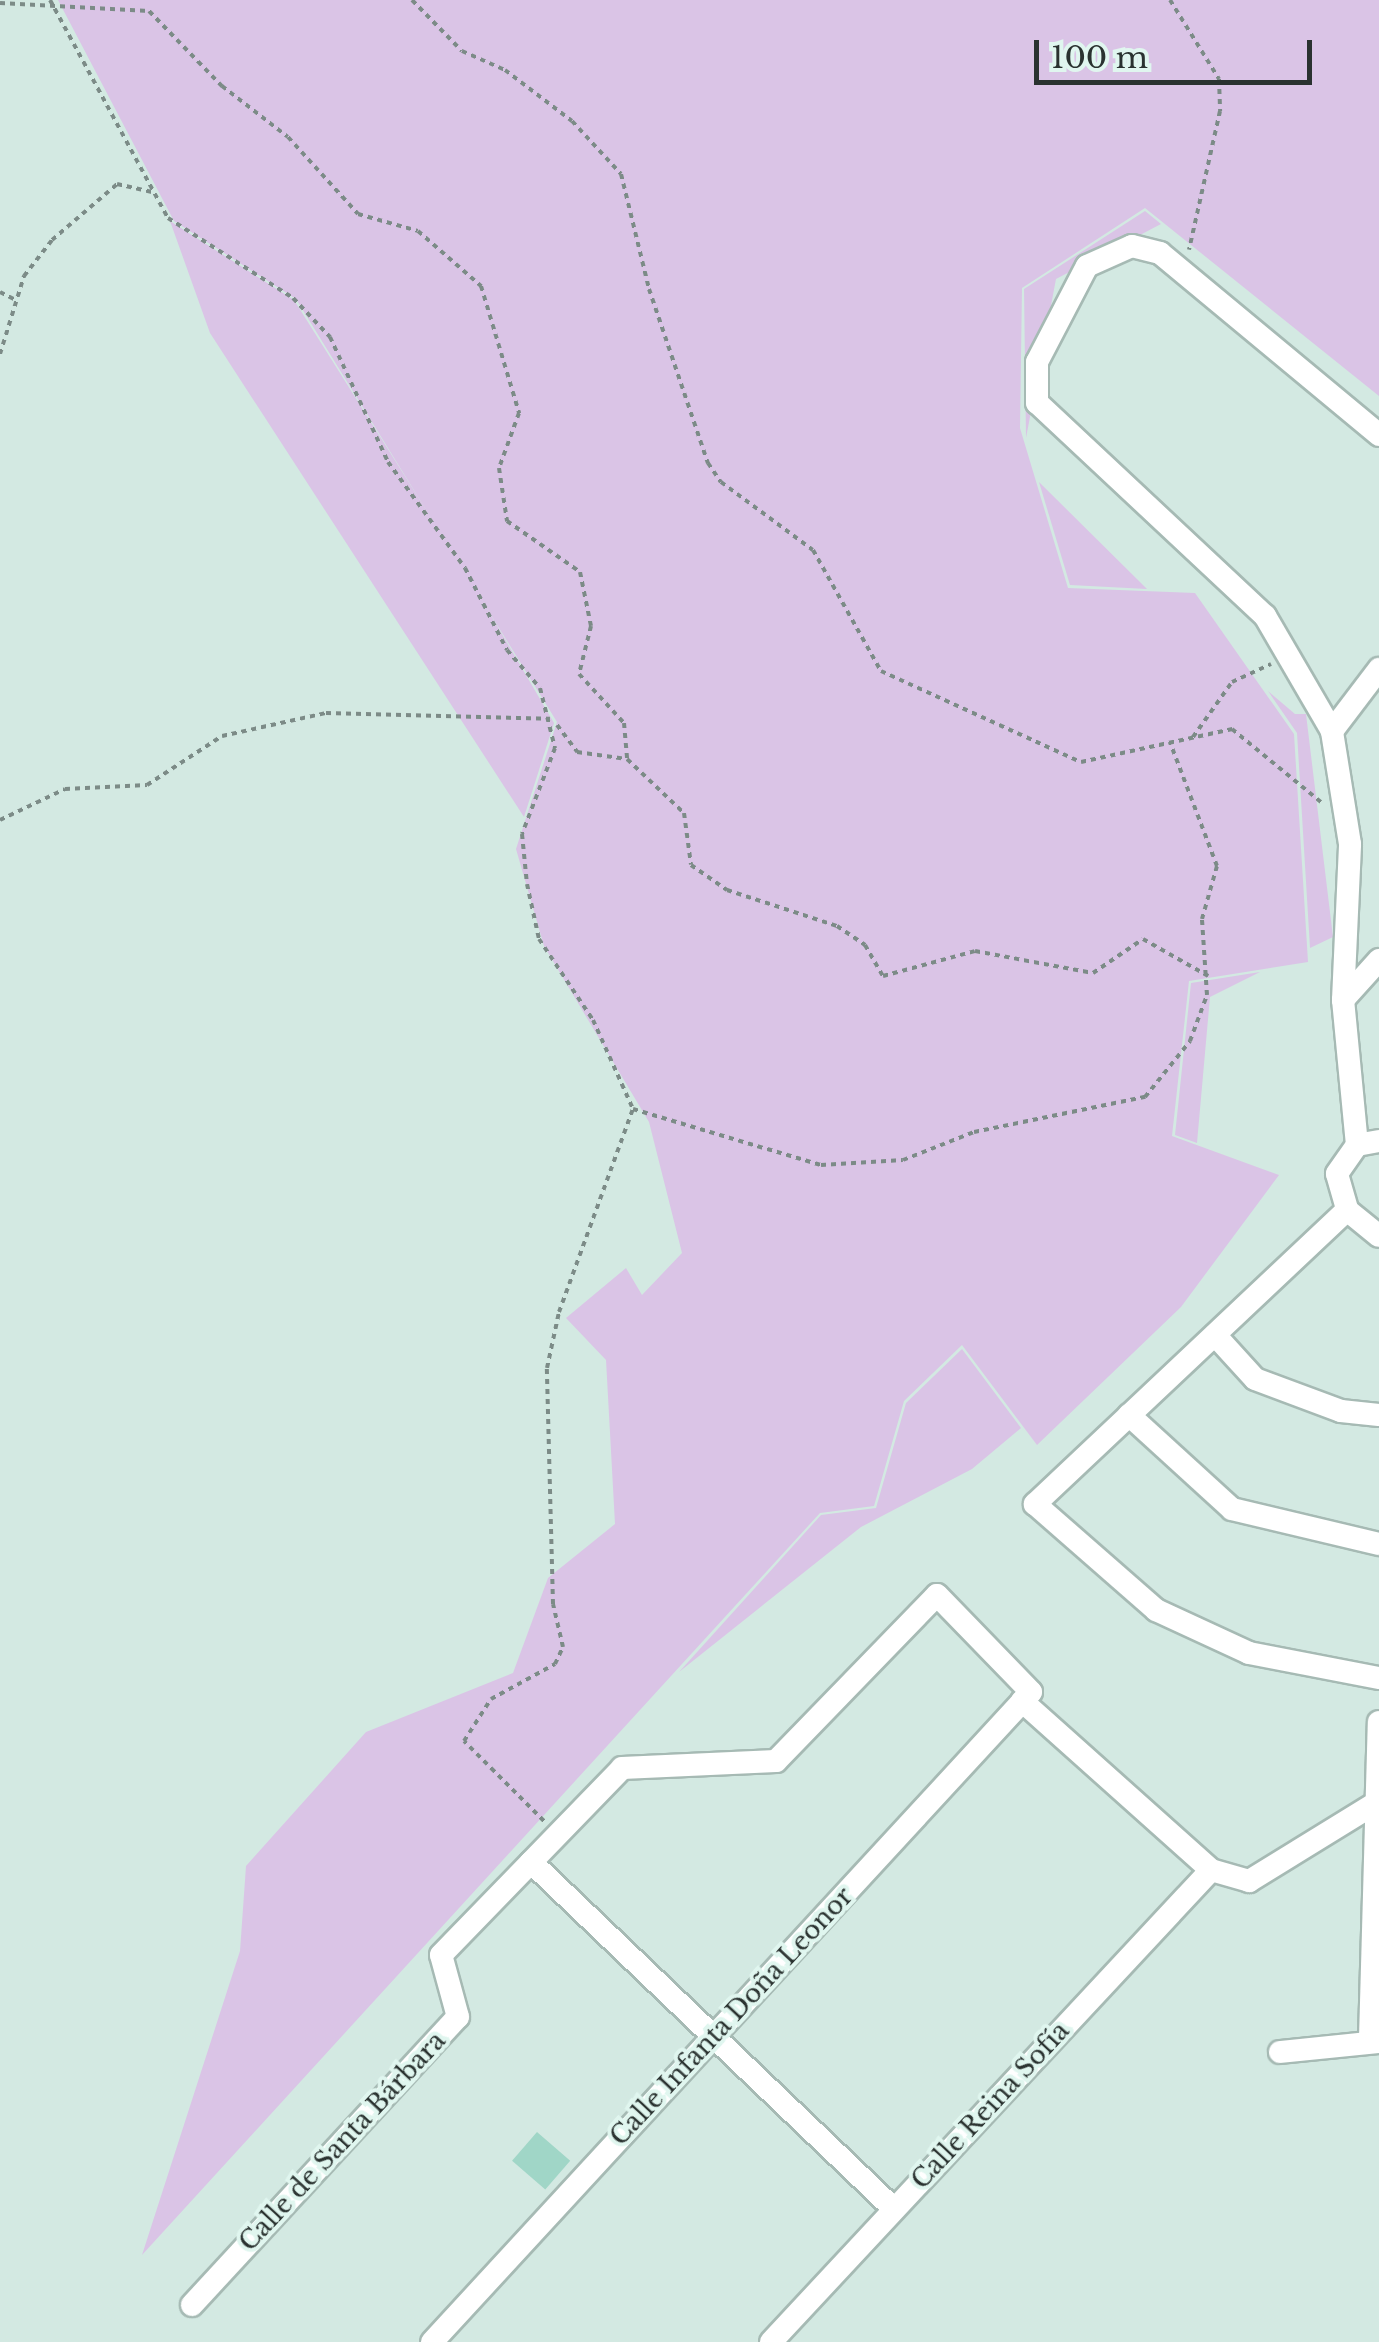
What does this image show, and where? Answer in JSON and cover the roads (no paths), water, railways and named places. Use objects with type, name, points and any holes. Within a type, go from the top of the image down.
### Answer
[{"type":"street","points":[[1379,435],[1160,253],[1132,246],[1087,266],[1037,362],[1037,403],[1266,616],[1332,730],[1347,826],[1343,1000],[1368,1143],[1338,1174],[1347,1210],[1379,1236]]},
{"type":"street","points":[[1332,730],[1379,669]]},
{"type":"street","points":[[1343,1000],[1379,960]]},
{"type":"street","points":[[1347,1210],[1035,1504],[1156,1610],[1249,1653],[1379,1678]]},
{"type":"street","points":[[1214,1334],[1255,1379],[1341,1411],[1379,1415]]},
{"type":"street","points":[[1129,1415],[1232,1510],[1379,1544]]},
{"type":"street","name":"Calle de Santa Bárbara","points":[[192,2305],[458,2018],[440,1954],[622,1768],[776,1760],[938,1596],[1027,1697]]},
{"type":"street","points":[[1027,1697],[1211,1870],[1249,1881],[1376,1802]]},
{"type":"street","name":"Calle Infanta Doña Leonor","points":[[432,2342],[1027,1697]]},
{"type":"street","points":[[1280,2052],[1374,2040],[1379,1722]]},
{"type":"street","points":[[531,1862],[894,2210]]},
{"type":"street","name":"Calle Reina Sofía","points":[[770,2342],[1211,1870]]}]
